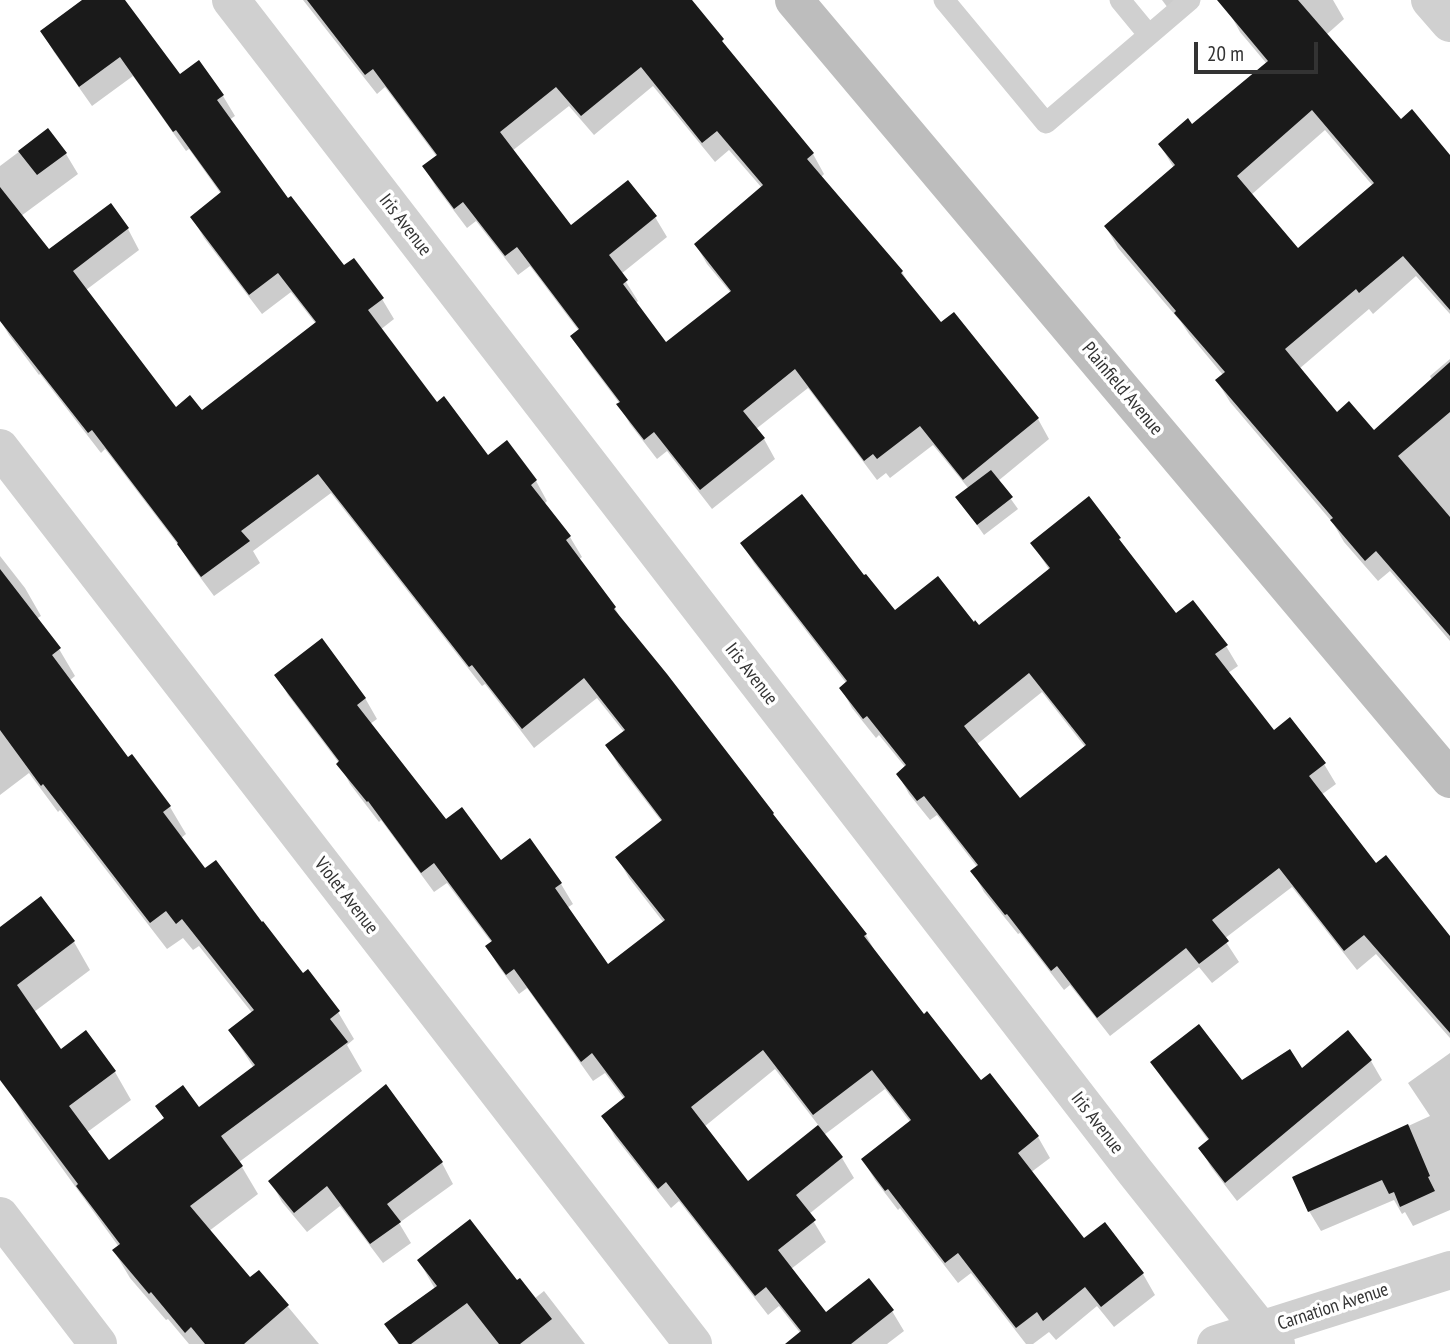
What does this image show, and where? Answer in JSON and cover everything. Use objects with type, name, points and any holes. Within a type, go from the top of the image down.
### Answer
[{"type":"main road","name":"Plainfield Avenue","points":[[794,0],[1450,779]]},
{"type":"street","name":"Iris Avenue","points":[[231,0],[1110,1140],[1269,1337]]},
{"type":"street","points":[[1430,0],[1450,23]]},
{"type":"street","name":"Violet Avenue","points":[[0,448],[692,1344]]},
{"type":"street","points":[[0,1216],[98,1344]]},
{"type":"street","name":"Carnation Avenue","points":[[1216,1344],[1269,1337],[1450,1270]]},
{"type":"lane","points":[[944,0],[1046,123],[1189,0]]},
{"type":"lane","points":[[1120,0],[1148,34]]},
{"type":"building","points":[[82,0],[125,0],[180,74],[199,60],[224,95],[217,100],[288,198],[291,196],[344,265],[354,258],[384,298],[368,310],[437,402],[444,396],[488,455],[507,440],[537,480],[531,485],[571,536],[566,540],[616,607],[614,609],[867,934],[864,936],[924,1014],[927,1011],[981,1080],[990,1073],[1039,1136],[1018,1153],[1084,1238],[1105,1222],[1144,1273],[1101,1307],[1085,1287],[1043,1321],[1037,1312],[1016,1328],[958,1253],[945,1263],[888,1189],[885,1191],[861,1159],[911,1120],[872,1070],[813,1115],[763,1050],[691,1107],[748,1181],[818,1125],[843,1157],[796,1195],[816,1220],[778,1250],[826,1312],[869,1278],[894,1310],[851,1344],[785,1344],[801,1331],[766,1287],[755,1296],[666,1182],[658,1189],[601,1116],[625,1097],[592,1053],[581,1062],[514,969],[506,975],[485,946],[492,941],[434,863],[421,873],[368,801],[336,764],[339,761],[274,675],[322,638],[366,698],[357,705],[446,819],[462,807],[501,860],[530,838],[562,883],[555,888],[608,964],[665,920],[615,857],[662,820],[605,745],[625,730],[584,678],[522,729],[472,665],[469,667],[318,474],[241,531],[250,541],[201,577],[92,430],[88,433],[0,321],[0,187],[49,249],[111,203],[129,228],[73,271],[176,407],[190,395],[202,410],[316,322],[278,273],[249,295],[190,217],[221,192],[176,130],[173,132],[120,57],[79,87],[40,31]]},
{"type":"building","points":[[307,0],[692,0],[724,39],[722,41],[814,153],[807,159],[903,271],[901,273],[941,322],[954,312],[1039,418],[963,480],[920,426],[877,459],[873,454],[864,461],[795,369],[743,411],[765,438],[700,490],[654,432],[644,440],[616,404],[620,402],[570,336],[579,329],[517,247],[505,256],[463,202],[454,209],[422,166],[437,155],[373,69],[365,75]],"holes":[[[641,67],[702,143],[717,131],[763,185],[694,244],[731,291],[666,342],[623,284],[628,280],[609,255],[657,216],[628,180],[571,225],[500,132],[556,87],[581,116]]]},
{"type":"building","points":[[1217,0],[1298,0],[1401,119],[1412,109],[1450,155],[1450,310],[1403,256],[1359,293],[1356,289],[1285,349],[1337,412],[1349,401],[1374,430],[1450,362],[1450,412],[1398,456],[1450,517],[1450,636],[1376,551],[1365,561],[1330,520],[1333,518],[1215,380],[1225,372],[1104,226],[1175,165],[1158,144],[1188,118],[1192,124],[1268,61]],"holes":[[[1312,110],[1374,183],[1298,248],[1237,176]]]},
{"type":"building","points":[[48,128],[67,153],[37,175],[18,151]]},
{"type":"building","points":[[991,470],[1013,497],[977,525],[955,497]]},
{"type":"building","points":[[802,494],[864,575],[866,574],[895,610],[938,576],[979,625],[1050,568],[1030,543],[1089,496],[1176,613],[1193,600],[1228,645],[1215,654],[1274,730],[1290,717],[1326,763],[1309,776],[1376,863],[1386,855],[1450,936],[1450,1033],[1364,935],[1344,951],[1279,868],[1212,920],[1229,941],[1199,964],[1186,948],[1097,1018],[1057,966],[1051,971],[970,871],[978,865],[924,796],[917,801],[896,774],[906,765],[867,716],[863,719],[839,688],[847,681],[740,543]],"holes":[[[1029,673],[1086,745],[1020,798],[964,726]]]},
{"type":"building","points":[[0,569],[61,648],[52,655],[128,757],[132,754],[171,806],[163,812],[205,868],[216,860],[303,973],[308,969],[340,1011],[330,1019],[348,1042],[221,1136],[243,1166],[190,1206],[250,1277],[259,1270],[289,1305],[244,1344],[205,1344],[191,1327],[185,1333],[112,1250],[120,1244],[0,1080],[0,927],[41,896],[75,941],[17,985],[61,1049],[86,1030],[116,1071],[69,1106],[109,1160],[164,1118],[155,1106],[183,1085],[199,1107],[255,1065],[228,1030],[254,1010],[182,919],[176,924],[166,911],[150,923],[0,730]]},
{"type":"building","points":[[1199,1024],[1242,1080],[1290,1049],[1302,1068],[1348,1030],[1372,1060],[1225,1183],[1198,1148],[1209,1139],[1150,1062]]},
{"type":"building","points":[[386,1084],[443,1162],[387,1204],[401,1222],[370,1244],[327,1186],[294,1213],[268,1181]]},
{"type":"building","points":[[1408,1124],[1435,1191],[1400,1207],[1394,1192],[1389,1194],[1382,1180],[1308,1212],[1292,1177]]},
{"type":"building","points":[[470,1219],[517,1280],[520,1278],[552,1319],[520,1344],[499,1344],[467,1303],[411,1344],[399,1344],[384,1324],[437,1286],[417,1260]]}]
